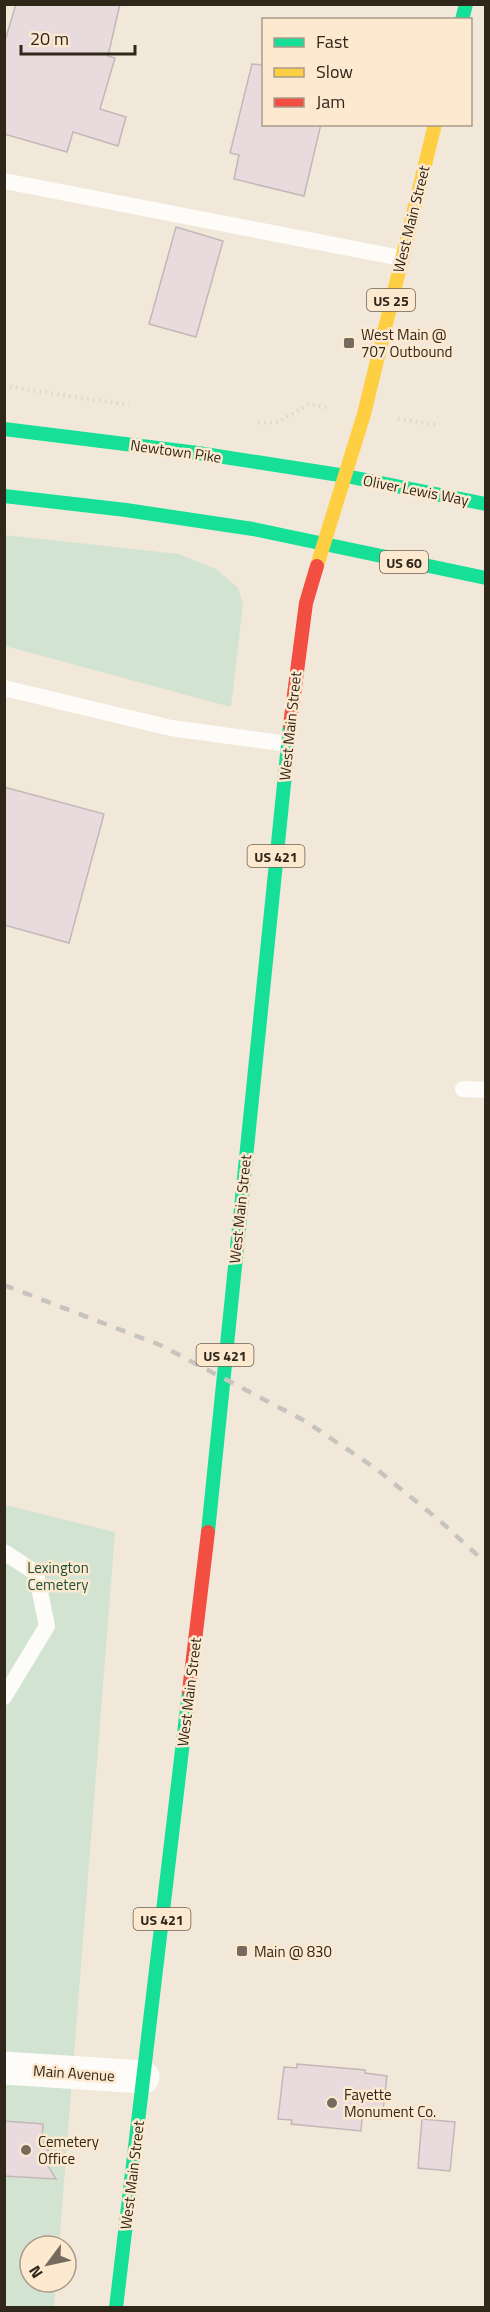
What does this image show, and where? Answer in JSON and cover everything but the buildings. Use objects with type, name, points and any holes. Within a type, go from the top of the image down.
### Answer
[{"type":"main road","name":"West Main Street","points":[[116,2307],[207,1539],[288,744],[306,603],[364,414],[434,126]]},
{"type":"main road","name":"Newtown Pike","points":[[4,429],[198,453],[346,476]]},
{"type":"main road","name":"Oliver Lewis Way","points":[[346,476],[486,504]]},
{"type":"main road","points":[[4,496],[205,521],[323,542]]},
{"type":"main road","name":"US 60","points":[[323,542],[420,566],[486,578]]},
{"type":"street","name":"Main Avenue","points":[[4,2068],[143,2077]]},
{"type":"lane","points":[[4,181],[401,258]]},
{"type":"lane","points":[[4,688],[171,728],[288,744]]},
{"type":"lane","points":[[463,1089],[486,1090]]},
{"type":"lane","points":[[4,1552],[36,1573],[46,1626],[4,1697]]},
{"type":"path","points":[[4,387],[133,405]]},
{"type":"path","points":[[249,424],[278,422],[309,404]]},
{"type":"green space","points":[[5,535],[179,554],[216,569],[238,588],[243,604],[231,707],[5,646]]},
{"type":"green space","name":"Lexington Cemetery","points":[[5,1505],[115,1532],[60,2234],[18,2234],[18,2294],[55,2294],[54,2307],[5,2308]]},
{"type":"railway","points":[[4,1285],[160,1345],[305,1421],[375,1468],[439,1520],[486,1563]]},
{"type":"traffic: fast","points":[[462,18],[466,4]]},
{"type":"traffic: fast","points":[[4,429],[198,453],[346,476],[486,504]]},
{"type":"traffic: fast","points":[[4,496],[126,510],[253,529],[486,578]]},
{"type":"traffic: fast","points":[[208,1532],[290,725]]},
{"type":"traffic: fast","points":[[116,2308],[189,1691]]},
{"type":"traffic: slow","points":[[317,566],[364,414],[435,126]]},
{"type":"traffic: jam","points":[[290,725],[306,603],[317,566]]},
{"type":"traffic: jam","points":[[189,1691],[208,1532]]},
{"type":"place","name":"West Main @ 707 Outbound","points":[[349,343]]},
{"type":"place","name":"Main @ 830","points":[[242,1951]]},
{"type":"place","name":"Fayette Monument Co.","points":[[332,2103]]},
{"type":"place","name":"Cemetery Office","points":[[26,2150]]}]
